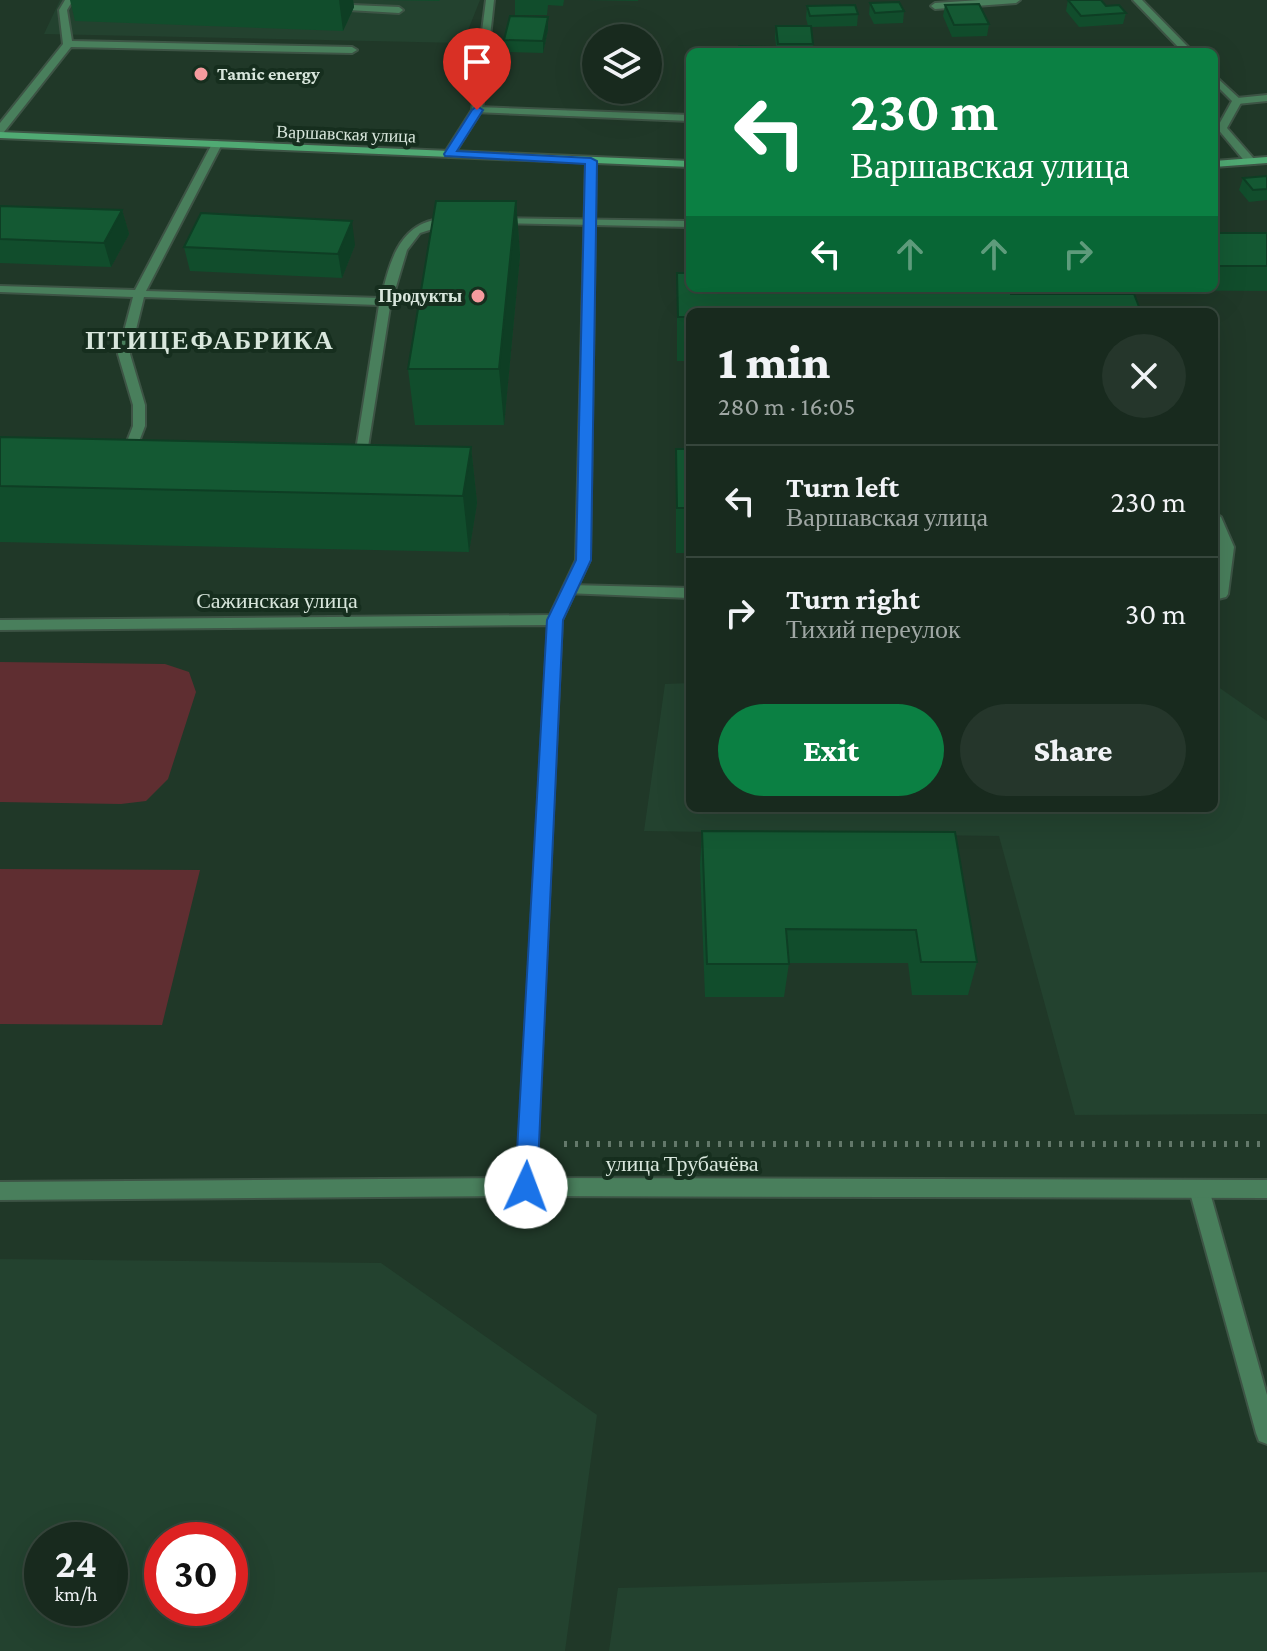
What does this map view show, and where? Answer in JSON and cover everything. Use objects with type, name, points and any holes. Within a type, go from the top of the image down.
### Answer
[{"type":"main road","name":"Варшавская улица","points":[[0,133],[686,164]]},
{"type":"main road","points":[[1218,164],[1267,160]]},
{"type":"street","points":[[0,133],[68,44],[63,10],[69,0]]},
{"type":"street","points":[[449,154],[477,110],[490,0]]},
{"type":"street","points":[[935,6],[1016,0]]},
{"type":"street","points":[[1137,0],[1184,48]]},
{"type":"street","points":[[323,6],[399,10]]},
{"type":"street","points":[[68,44],[352,50]]},
{"type":"street","points":[[1218,82],[1237,101]]},
{"type":"street","points":[[1251,162],[1218,127],[1237,101],[1267,98]]},
{"type":"street","points":[[477,110],[686,118]]},
{"type":"street","points":[[121,474],[139,426],[139,405],[124,354],[139,294],[217,144]]},
{"type":"street","points":[[526,1187],[555,620],[583,560],[591,161]]},
{"type":"street","points":[[372,477],[357,477],[386,302],[396,262],[411,235],[431,223],[468,221]]},
{"type":"street","points":[[483,221],[686,224]]},
{"type":"street","points":[[0,289],[386,302]]},
{"type":"street","points":[[1074,292],[1087,308]]},
{"type":"street","points":[[1218,526],[1227,547],[1221,594],[1218,594]]},
{"type":"street","points":[[570,590],[686,593]]},
{"type":"street","name":"Сажинская улица","points":[[0,625],[555,620]]},
{"type":"street","name":"улица Трубачёва","points":[[0,1191],[526,1187],[1267,1189]]},
{"type":"street","points":[[1199,1189],[1267,1433]]},
{"type":"path","points":[[528,1144],[1267,1144]]},
{"type":"shaded area","points":[[60,0],[480,0],[463,43],[44,34]]},
{"type":"shaded area","points":[[0,662],[165,664],[189,672],[196,692],[168,779],[146,801],[121,804],[0,802]]},
{"type":"shaded area","points":[[686,683],[686,812],[1218,812],[1218,687],[1267,721],[1267,1114],[1075,1115],[999,836],[644,831],[665,684]]},
{"type":"shaded area","points":[[0,869],[200,870],[162,1025],[0,1024]]},
{"type":"shaded area","points":[[0,1259],[381,1263],[597,1415],[565,1651],[0,1651]]},
{"type":"shaded area","points":[[1267,1572],[1267,1651],[609,1651],[618,1588]]},
{"type":"building","points":[[1068,0],[1101,0],[1106,6],[1119,5],[1126,13],[1081,16]]},
{"type":"building","points":[[899,2],[904,11],[875,13],[870,3]]},
{"type":"building","points":[[979,4],[989,24],[954,25],[945,5]]},
{"type":"building","points":[[855,5],[858,14],[810,16],[807,6]]},
{"type":"building","points":[[510,16],[548,17],[543,41],[504,40]]},
{"type":"building","points":[[776,26],[811,26],[813,44],[778,44]]},
{"type":"building","points":[[739,46],[774,48],[739,48]]},
{"type":"building","points":[[1267,176],[1267,189],[1253,190],[1243,178]]},
{"type":"building","points":[[436,201],[516,201],[499,369],[408,369]]},
{"type":"building","points":[[0,206],[122,210],[104,243],[0,239]]},
{"type":"building","points":[[201,213],[352,221],[338,254],[184,247]]},
{"type":"building","points":[[1218,233],[1267,233],[1267,266],[1218,266]]},
{"type":"building","points":[[677,273],[686,273],[686,292],[1134,294],[1139,308],[686,308],[686,317],[678,317]]},
{"type":"building","points":[[0,437],[471,447],[463,496],[0,486]]},
{"type":"building","points":[[676,449],[686,449],[686,508],[677,508]]},
{"type":"building","points":[[702,831],[955,832],[977,962],[921,962],[916,930],[786,929],[789,964],[707,964]]},
{"type":"place","name":"Tamic energy","points":[[201,74]]},
{"type":"place","name":"Продукты","points":[[478,296]]},
{"type":"district","name":"ПТИЦЕФАБРИКА","points":[[210,340]]},
{"type":"route","points":[[477,110],[449,154],[591,161],[583,560],[555,620],[526,1187]]}]
